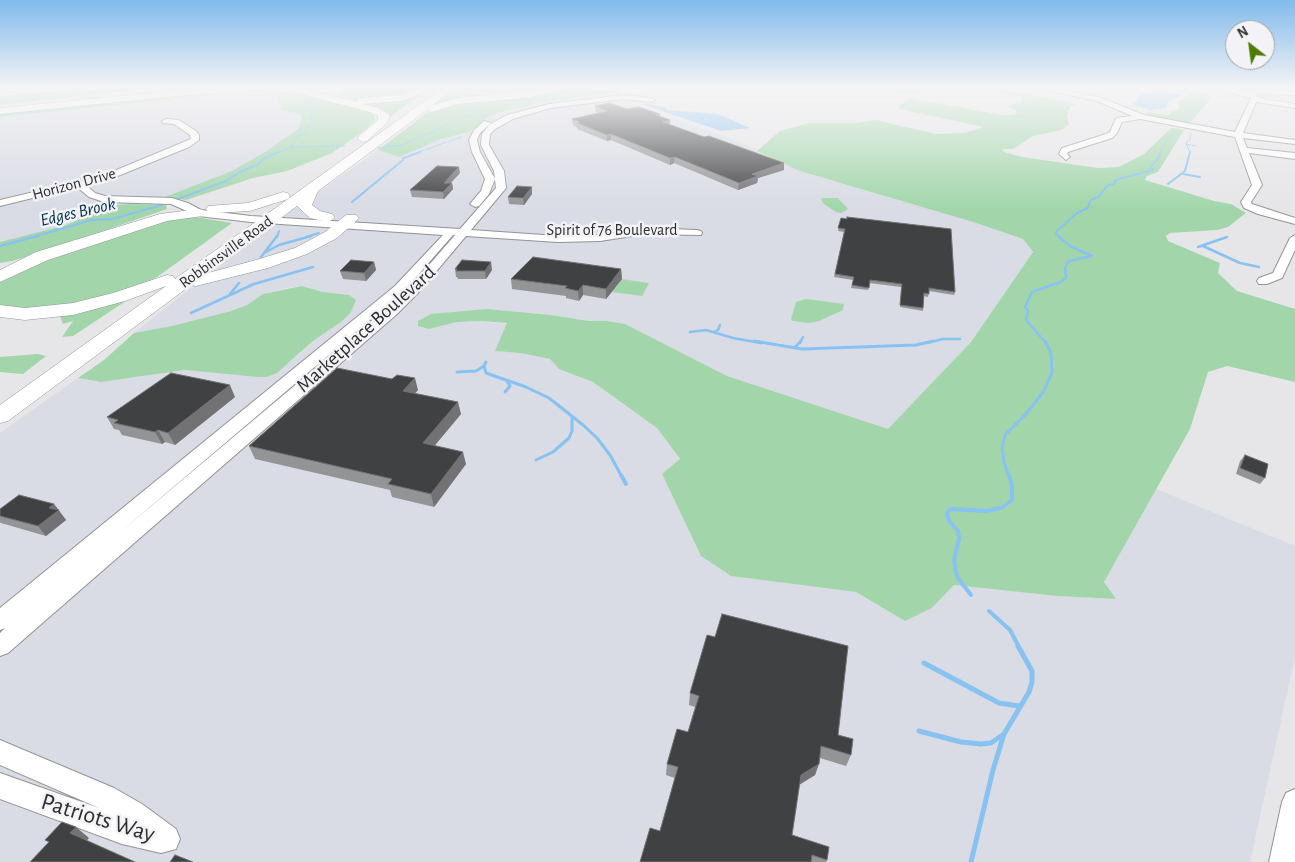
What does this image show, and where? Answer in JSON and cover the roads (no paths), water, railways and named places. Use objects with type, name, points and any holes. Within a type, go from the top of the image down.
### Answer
[{"type":"highway","points":[[351,149],[376,127]]},
{"type":"highway","name":"Robbinsville Road","points":[[264,216],[283,196],[381,127]]},
{"type":"highway","name":"Robbinsville Road","points":[[0,416],[264,216],[311,190],[397,127]]},
{"type":"highway","points":[[311,190],[304,206],[315,215],[327,217]]},
{"type":"highway","points":[[0,277],[20,265],[165,217],[200,210],[241,208],[283,196]]},
{"type":"highway","points":[[0,310],[24,314],[73,309],[262,264],[301,251],[324,239],[347,222]]},
{"type":"highway","name":"Robbinsville Road","points":[[0,399],[168,287]]},
{"type":"street","name":"Horizon Drive","points":[[0,203],[85,184],[171,151],[195,140],[195,135],[184,127]]},
{"type":"street","name":"Marketplace Boulevard","points":[[0,646],[392,311],[432,271],[486,192],[490,179],[476,152],[473,140],[482,127]]},
{"type":"street","name":"Marketplace Boulevard","points":[[0,621],[399,289],[501,188],[499,171],[484,140],[492,127]]},
{"type":"street","points":[[1066,157],[1063,154],[1065,150],[1109,136],[1116,127]]},
{"type":"street","points":[[1198,127],[1295,141]]},
{"type":"street","points":[[1241,127],[1239,134],[1256,185],[1247,199],[1248,206],[1295,221]]},
{"type":"street","points":[[1244,150],[1295,156]]},
{"type":"street","points":[[85,184],[92,195],[98,197],[172,202],[200,210],[264,216]]},
{"type":"street","points":[[200,210],[264,216]]},
{"type":"street","name":"Spirit of 76 Boulevard","points":[[264,216],[327,217],[347,222]]},
{"type":"street","name":"Spirit of 76 Boulevard","points":[[264,216],[460,229],[594,233],[658,228],[697,234],[646,231],[572,240],[460,229]]},
{"type":"street","points":[[1263,281],[1278,275],[1295,238]]},
{"type":"street","name":"Patriots Way","points":[[0,752],[105,797],[133,813],[166,839],[122,830],[0,786]]},
{"type":"street","points":[[1283,862],[1295,802]]},
{"type":"water","points":[[710,127],[750,128],[721,131]]},
{"type":"waterway","points":[[292,147],[296,137],[305,133],[308,127]]},
{"type":"waterway","name":"Edges Brook","points":[[378,148],[402,145],[442,127]]},
{"type":"waterway","points":[[1160,153],[1165,143],[1179,127]]},
{"type":"waterway","points":[[1186,144],[1190,140],[1191,133]]},
{"type":"waterway","points":[[416,153],[461,137]]},
{"type":"waterway","points":[[1186,144],[1196,146]]},
{"type":"waterway","points":[[1186,144],[1190,153]]},
{"type":"waterway","name":"Edges Brook","points":[[292,147],[345,146]]},
{"type":"waterway","name":"Edges Brook","points":[[276,153],[292,147]]},
{"type":"waterway","name":"Edges Brook","points":[[178,199],[226,181],[240,172],[259,164],[264,158],[279,152]]},
{"type":"waterway","points":[[404,158],[420,152]]},
{"type":"waterway","points":[[1058,236],[1056,234],[1057,231],[1077,213],[1088,208],[1091,200],[1098,197],[1108,185],[1114,184],[1115,181],[1122,178],[1153,170],[1151,168],[1152,165],[1159,158],[1160,152]]},
{"type":"waterway","points":[[1168,184],[1185,171],[1190,153]]},
{"type":"waterway","points":[[352,202],[403,160],[403,158]]},
{"type":"waterway","points":[[1183,174],[1200,177]]},
{"type":"waterway","name":"Edges Brook","points":[[33,237],[92,220],[112,219],[162,205]]},
{"type":"waterway","points":[[277,237],[279,231]]},
{"type":"waterway","points":[[306,237],[319,233]]},
{"type":"waterway","name":"Edges Brook","points":[[0,246],[37,236]]},
{"type":"waterway","points":[[264,253],[277,236]]},
{"type":"waterway","points":[[264,253],[279,245],[311,236]]},
{"type":"waterway","points":[[1046,343],[1026,320],[1028,311],[1025,307],[1032,292],[1061,282],[1066,278],[1065,268],[1069,261],[1092,256],[1070,246],[1058,236]]},
{"type":"waterway","points":[[1198,247],[1227,237]]},
{"type":"waterway","points":[[1203,246],[1240,263],[1259,267]]},
{"type":"waterway","points":[[261,257],[264,253]]},
{"type":"waterway","points":[[191,313],[254,284],[313,267]]},
{"type":"waterway","points":[[230,294],[239,283]]},
{"type":"waterway","points":[[714,332],[718,330],[720,325]]},
{"type":"waterway","points":[[690,332],[706,330],[733,338],[761,343]]},
{"type":"waterway","points":[[801,341],[803,337]]},
{"type":"waterway","points":[[927,343],[943,339],[960,339]]},
{"type":"waterway","points":[[754,341],[802,349],[916,345],[933,341]]},
{"type":"waterway","points":[[795,347],[801,341]]},
{"type":"waterway","points":[[1009,477],[1002,447],[1005,435],[1026,414],[1044,391],[1052,373],[1051,353],[1046,343]]},
{"type":"waterway","points":[[484,366],[486,362]]},
{"type":"waterway","points":[[457,372],[476,371],[484,366]]},
{"type":"waterway","points":[[484,366],[486,373],[526,387],[549,398],[583,425],[597,438],[610,455],[622,477]]},
{"type":"waterway","points":[[505,392],[510,386],[507,381]]},
{"type":"waterway","points":[[536,460],[553,452],[569,438],[572,431],[572,417]]},
{"type":"waterway","points":[[621,475],[626,484]]},
{"type":"waterway","points":[[971,595],[957,577],[954,560],[959,539],[958,531],[949,521],[947,513],[951,509],[985,511],[1001,508],[1012,500],[1012,485],[1009,475]]},
{"type":"waterway","points":[[989,611],[1010,630],[1019,647]]},
{"type":"waterway","points":[[1004,734],[1029,692],[1032,682],[1032,671],[1018,646]]},
{"type":"waterway","points":[[924,663],[999,703],[1019,706]]},
{"type":"waterway","points":[[919,731],[961,742],[981,744],[991,743],[1004,734]]},
{"type":"waterway","points":[[971,862],[993,770],[1004,734]]}]
